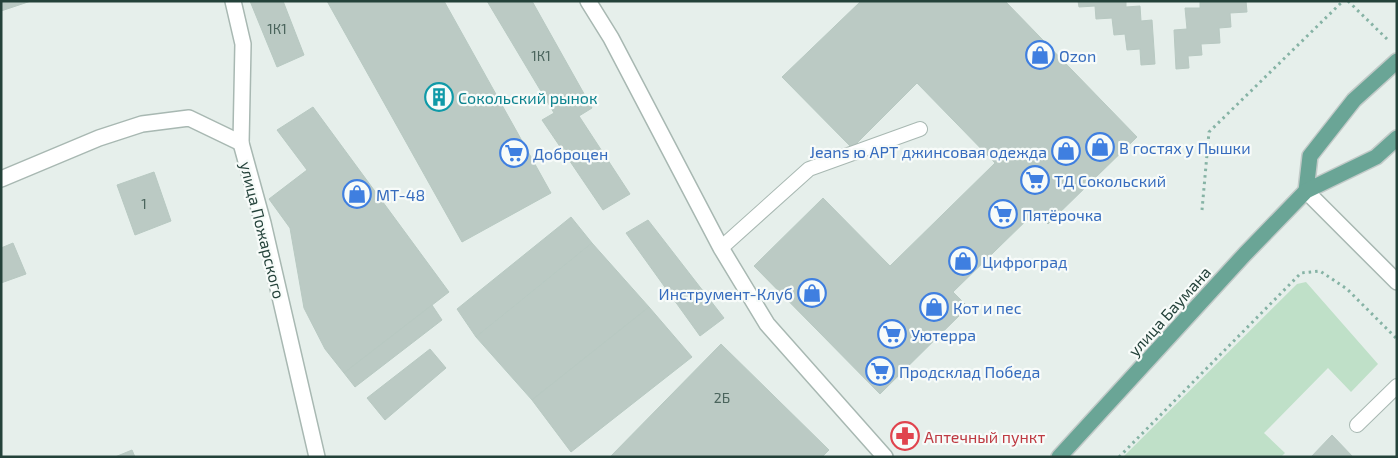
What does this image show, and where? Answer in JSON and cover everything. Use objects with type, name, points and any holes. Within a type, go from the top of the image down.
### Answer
[{"type":"main road","points":[[1306,191],[1310,156],[1354,100],[1397,61]]},
{"type":"main road","points":[[1306,191],[1376,157],[1397,138]]},
{"type":"main road","name":"улица Баумана","points":[[1059,457],[1245,254],[1306,191]]},
{"type":"street","name":"улица Пожарского","points":[[233,1],[243,44],[241,142],[263,223],[317,457]]},
{"type":"street","points":[[588,1],[611,38],[721,248],[767,324],[885,457]]},
{"type":"street","points":[[1,179],[99,138],[142,124],[189,118],[241,142]]},
{"type":"street","points":[[1306,191],[1397,282]]},
{"type":"lane","points":[[721,248],[808,170],[920,129]]},
{"type":"lane","points":[[1357,424],[1397,386]]},
{"type":"path","points":[[1202,210],[1210,132],[1343,1]]},
{"type":"path","points":[[1348,1],[1390,42]]},
{"type":"path","points":[[1119,457],[1301,273],[1320,271],[1347,289],[1397,339]]},
{"type":"green space","points":[[1306,282],[1378,364],[1351,392],[1328,368],[1264,433],[1285,453],[1281,457],[1123,457],[1297,284]]},
{"type":"building","points":[[1,1],[31,1],[1,11]]},
{"type":"building","points":[[250,1],[283,1],[304,55],[277,67]]},
{"type":"building","name":"Сокольский рынок","points":[[327,1],[444,1],[551,193],[462,242]]},
{"type":"building","points":[[487,1],[532,1],[592,108],[579,116],[630,194],[603,210],[542,120],[554,113]]},
{"type":"building","name":"ТД Сокольский","points":[[861,1],[1005,1],[1137,137],[1048,224],[1036,211],[953,292],[968,307],[880,394],[754,266],[823,198],[890,266],[995,163],[917,83],[852,148],[782,77]]},
{"type":"building","points":[[1078,1],[1126,1],[1126,7],[1140,6],[1141,21],[1152,20],[1155,64],[1141,65],[1140,49],[1127,50],[1125,34],[1114,35],[1112,18],[1096,19],[1095,6],[1079,7]]},
{"type":"building","points":[[1200,1],[1246,1],[1247,12],[1230,13],[1231,27],[1219,28],[1220,43],[1201,44],[1202,55],[1188,56],[1189,68],[1176,69],[1174,30],[1187,29],[1185,8],[1200,8]]},
{"type":"building","points":[[313,107],[449,292],[344,373],[325,349],[304,308],[290,228],[269,199],[307,170],[277,130]]},
{"type":"building","points":[[154,172],[171,221],[135,235],[117,185]]},
{"type":"building","points":[[571,217],[592,243],[476,337],[457,309]]},
{"type":"building","points":[[648,220],[724,318],[700,336],[626,233]]},
{"type":"building","points":[[13,243],[26,274],[1,283],[1,248]]},
{"type":"building","points":[[592,243],[649,307],[532,400],[476,337]]},
{"type":"building","points":[[432,305],[442,320],[355,387],[344,373]]},
{"type":"building","points":[[649,307],[692,357],[571,452],[532,400]]},
{"type":"building","points":[[721,344],[829,450],[822,457],[610,457]]},
{"type":"building","points":[[430,349],[446,368],[385,420],[367,398]]},
{"type":"building","points":[[1332,435],[1353,457],[1311,457]]},
{"type":"building","points":[[132,450],[135,457],[115,457]]},
{"type":"place","name":"Ozon","points":[[1040,55]]},
{"type":"place","name":"Сокольский рынок","points":[[439,97]]},
{"type":"place","name":"В гостях у Пышки","points":[[1100,147]]},
{"type":"place","name":"Jeans ю АРТ джинсовая одежда","points":[[1066,151]]},
{"type":"place","name":"Доброцен","points":[[514,153]]},
{"type":"place","name":"ТД Сокольский","points":[[1035,180]]},
{"type":"place","name":"МТ-48","points":[[357,194]]},
{"type":"place","name":"Пятёрочка","points":[[1003,214]]},
{"type":"place","name":"Цифроград","points":[[963,261]]},
{"type":"place","name":"Инструмент-Клуб","points":[[812,293]]},
{"type":"place","name":"Кот и пес","points":[[934,307]]},
{"type":"place","name":"Уютерра","points":[[892,334]]},
{"type":"place","name":"Продсклад Победа","points":[[880,371]]},
{"type":"place","name":"Аптечный пункт","points":[[905,436]]}]
